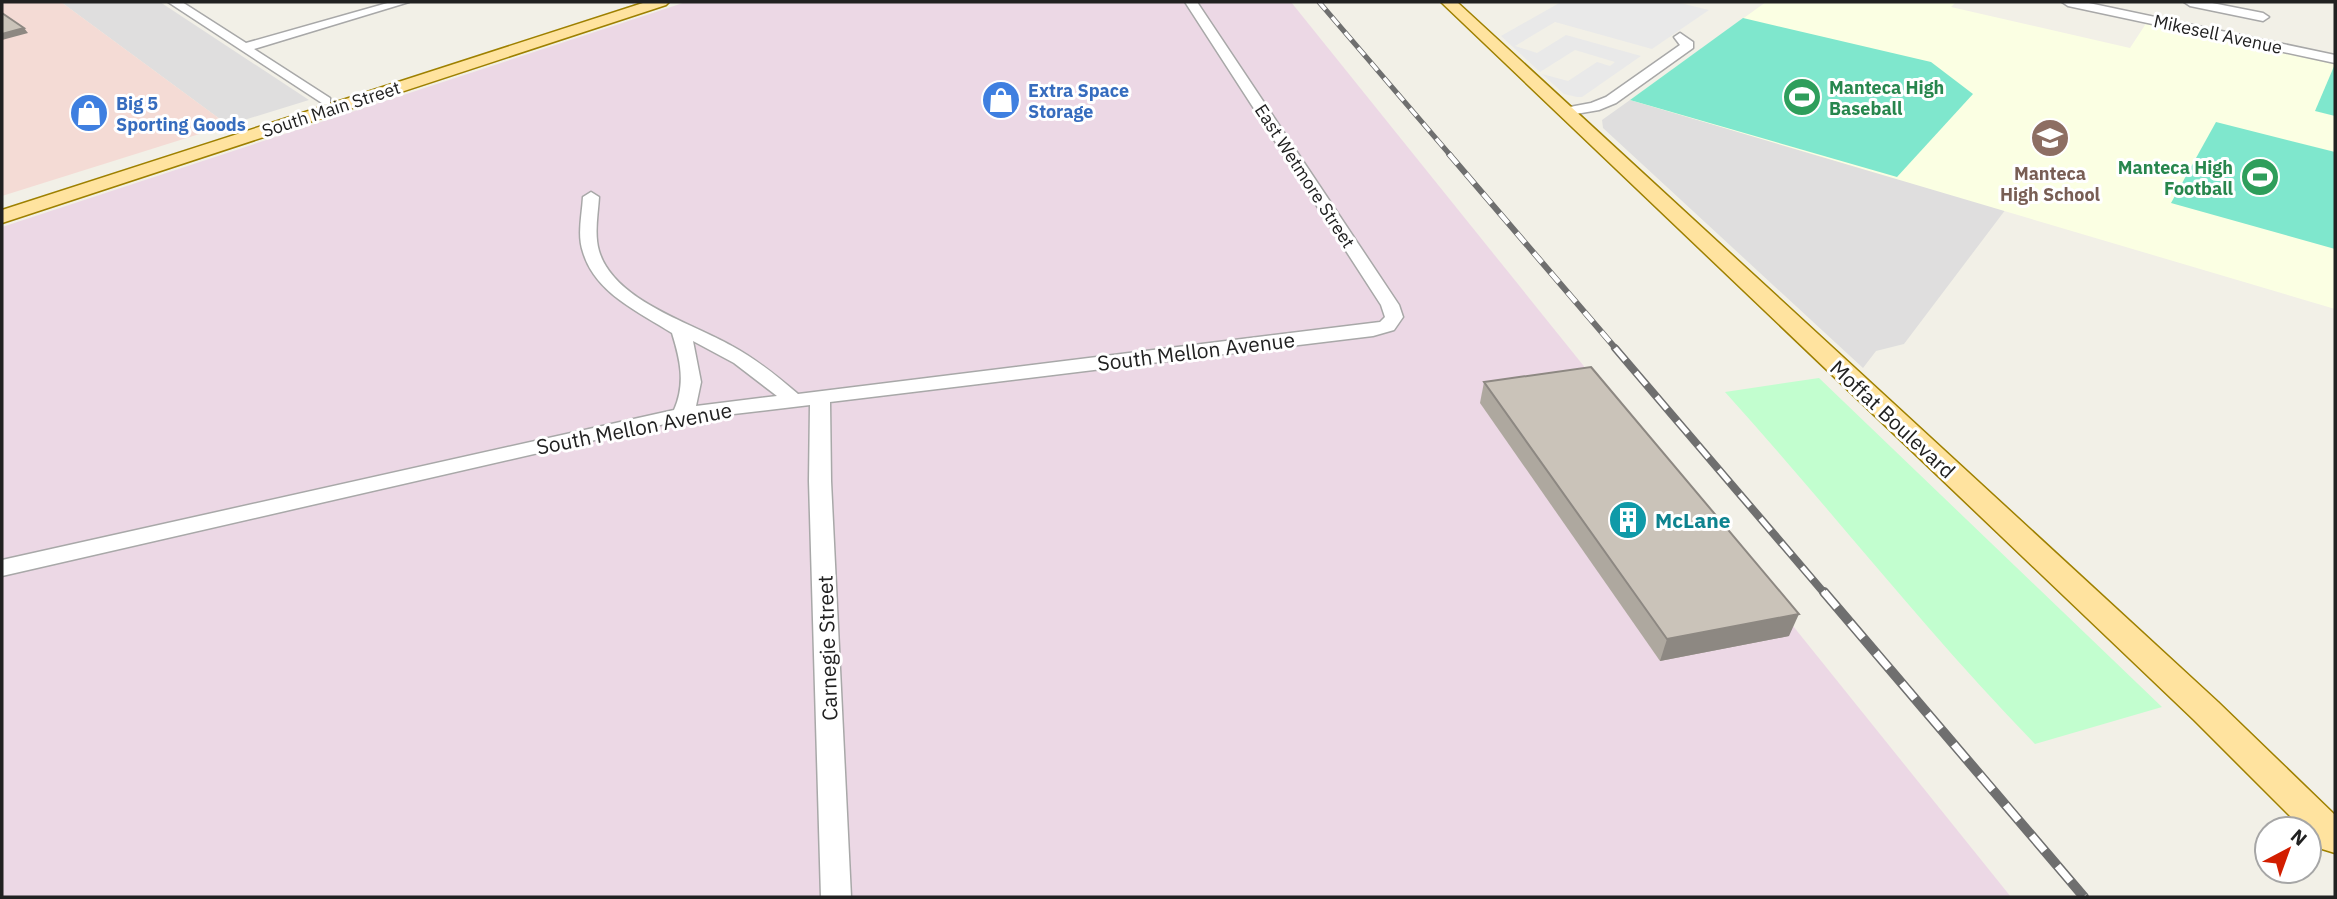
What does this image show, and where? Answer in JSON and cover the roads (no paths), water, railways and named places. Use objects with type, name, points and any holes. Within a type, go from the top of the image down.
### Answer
[{"type":"main road","name":"South Main Street","points":[[2,204],[622,8],[661,2]]},
{"type":"main road","name":"Moffat Boulevard","points":[[1448,2],[2206,711],[2335,838]]},
{"type":"main road","name":"South Main Street","points":[[2,217],[246,137],[622,8]]},
{"type":"main road","points":[[246,137],[325,102]]},
{"type":"street","points":[[174,2],[325,102]]},
{"type":"street","name":"East Wetmore Street","points":[[1191,2],[1390,305],[1394,317],[1392,322],[1387,326],[1359,331]]},
{"type":"street","name":"Mikesell Avenue","points":[[2068,2],[2332,58]]},
{"type":"street","points":[[2190,2],[2263,17]]},
{"type":"street","points":[[243,48],[394,3]]},
{"type":"street","points":[[1564,112],[1594,107],[1611,100],[1688,45],[1680,37]]},
{"type":"street","points":[[591,197],[591,251],[600,272],[614,287],[680,330],[711,340],[740,357],[794,401]]},
{"type":"street","points":[[680,330],[693,373],[690,399],[682,414]]},
{"type":"street","name":"South Mellon Avenue","points":[[2,568],[682,414],[1359,331]]},
{"type":"street","name":"Carnegie Street","points":[[820,398],[820,481],[836,897]]},
{"type":"railway","points":[[1319,2],[1451,156]]},
{"type":"railway","points":[[1449,154],[1617,350]]},
{"type":"railway","points":[[1615,348],[1825,594]]},
{"type":"railway","points":[[1824,592],[2084,897]]},
{"type":"place","name":"Manteca High Baseball","points":[[1802,97]]},
{"type":"place","name":"Extra Space Storage","points":[[1001,100]]},
{"type":"place","name":"Big 5 Sporting Goods","points":[[89,113]]},
{"type":"place","name":"Manteca High School","points":[[2050,138]]},
{"type":"place","name":"Manteca High Football","points":[[2260,177]]},
{"type":"place","name":"McLane","points":[[1628,520]]}]
